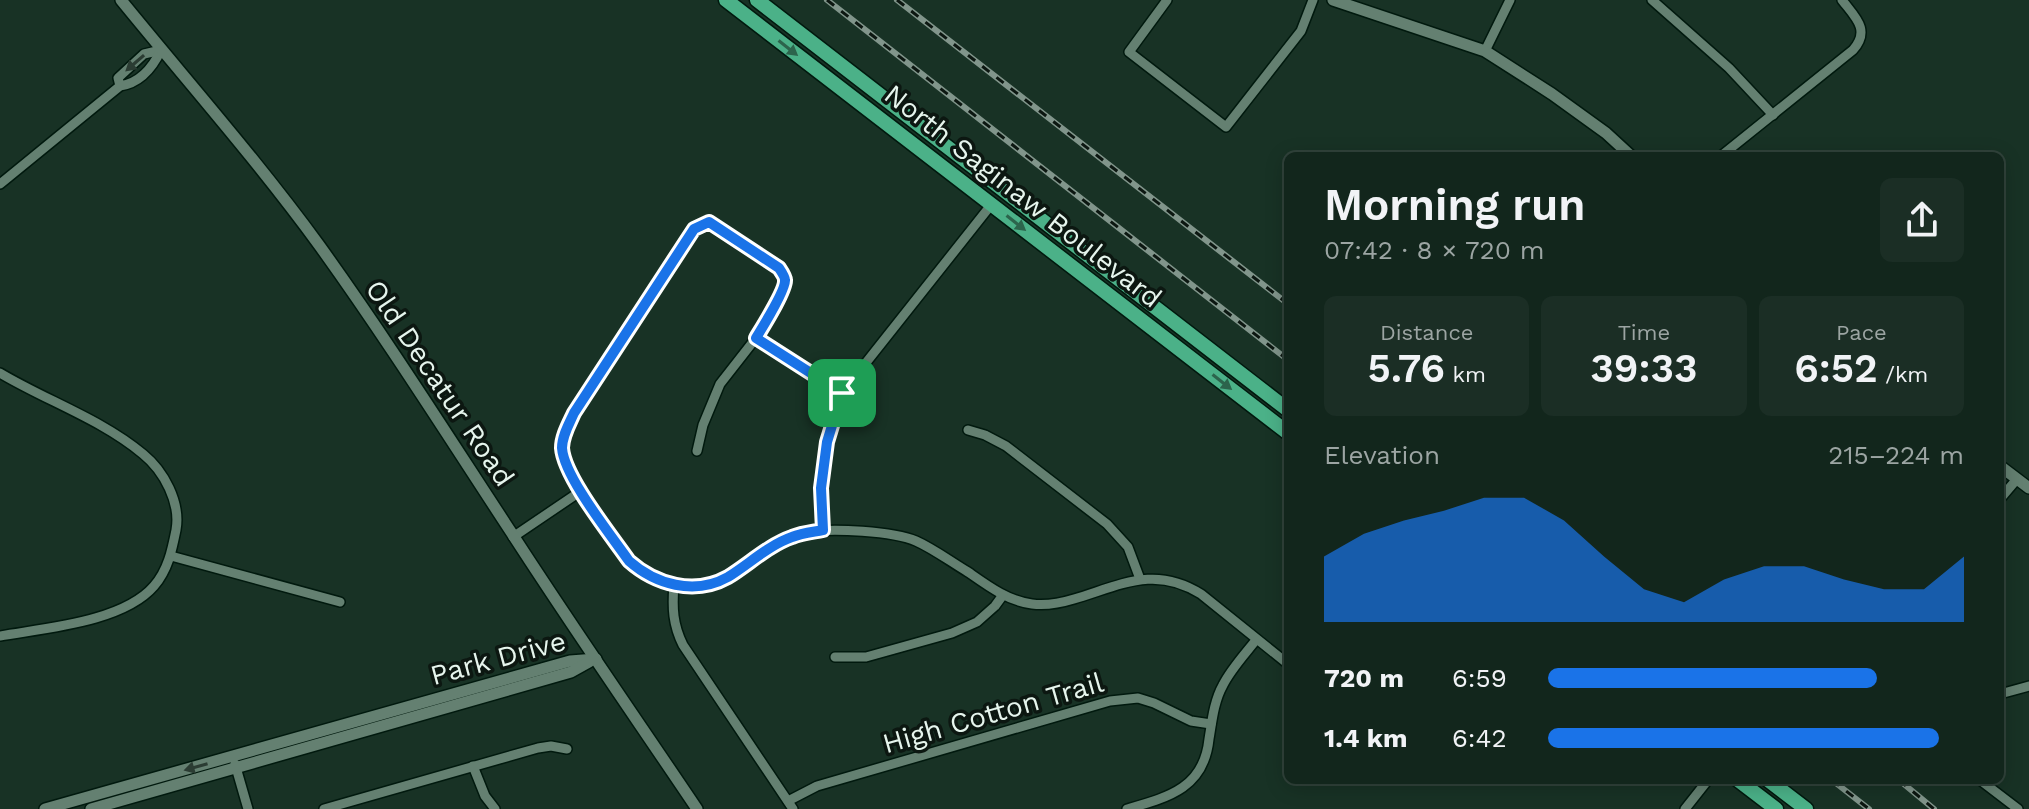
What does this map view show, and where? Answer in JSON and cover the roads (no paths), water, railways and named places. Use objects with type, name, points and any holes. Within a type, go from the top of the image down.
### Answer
[{"type":"main road","name":"North Saginaw Boulevard","points":[[726,0],[1284,430]]},
{"type":"main road","name":"North Saginaw Boulevard","points":[[757,0],[1284,407]]},
{"type":"main road","points":[[1743,784],[1776,809]]},
{"type":"main road","points":[[1773,784],[1806,809]]},
{"type":"street","name":"Old Decatur Road","points":[[121,0],[205,100],[320,246],[697,809]]},
{"type":"street","points":[[1167,0],[1129,52],[1226,127],[1301,31],[1313,0]]},
{"type":"street","points":[[1333,0],[1485,51],[1552,94],[1627,152]]},
{"type":"street","points":[[1485,51],[1510,0]]},
{"type":"street","points":[[1652,0],[1729,68],[1773,115]]},
{"type":"street","points":[[1726,152],[1860,43],[1862,32],[1859,21],[1842,0]]},
{"type":"street","points":[[0,184],[120,86],[132,84],[155,64],[161,50]]},
{"type":"street","points":[[823,530],[821,488],[827,442],[842,393],[991,205]]},
{"type":"street","points":[[697,451],[703,425],[720,384],[756,338],[777,302],[786,278],[779,268],[709,222],[694,229],[574,413],[563,438],[567,467],[629,561],[641,572],[674,585],[708,584],[725,579],[790,537],[823,530],[903,537],[915,540],[1003,595],[1033,604],[1049,605],[1140,579],[1173,581],[1201,594],[1284,661]]},
{"type":"street","points":[[756,338],[842,393]]},
{"type":"street","points":[[0,373],[118,436],[146,457],[161,474],[172,494],[177,524],[171,556],[157,584],[127,608],[76,622],[0,636]]},
{"type":"street","points":[[968,430],[1006,446],[1107,524],[1128,547],[1140,579]]},
{"type":"street","points":[[2004,469],[2029,488]]},
{"type":"street","points":[[2004,494],[2017,479]]},
{"type":"street","points":[[513,537],[581,491]]},
{"type":"street","points":[[171,556],[340,602]]},
{"type":"street","points":[[674,585],[674,624],[683,645],[790,805]]},
{"type":"street","points":[[835,657],[866,657],[952,633],[977,622],[1003,595]]},
{"type":"street","points":[[1127,809],[1174,793],[1188,784],[1199,771],[1208,755],[1211,724],[1222,685],[1256,640]]},
{"type":"street","name":"Park Drive","points":[[45,809],[235,762],[571,672],[596,659]]},
{"type":"street","points":[[2004,693],[2029,686]]},
{"type":"street","name":"High Cotton Trail","points":[[790,805],[817,786],[1110,701],[1138,698],[1191,721],[1211,724]]},
{"type":"street","points":[[324,809],[538,748],[551,746],[567,749]]},
{"type":"street","points":[[235,762],[248,809]]},
{"type":"street","name":"Park Drive","points":[[91,809],[235,762]]},
{"type":"street","points":[[473,766],[485,796],[495,809]]},
{"type":"street","points":[[1685,809],[1705,784]]},
{"type":"street","points":[[1985,784],[2018,809]]},
{"type":"street","points":[[362,798],[367,809]]},
{"type":"railway","points":[[827,0],[1284,357]]},
{"type":"railway","points":[[897,0],[1284,301]]},
{"type":"railway","points":[[1837,784],[1869,809]]},
{"type":"railway","points":[[1904,784],[1934,809]]}]
